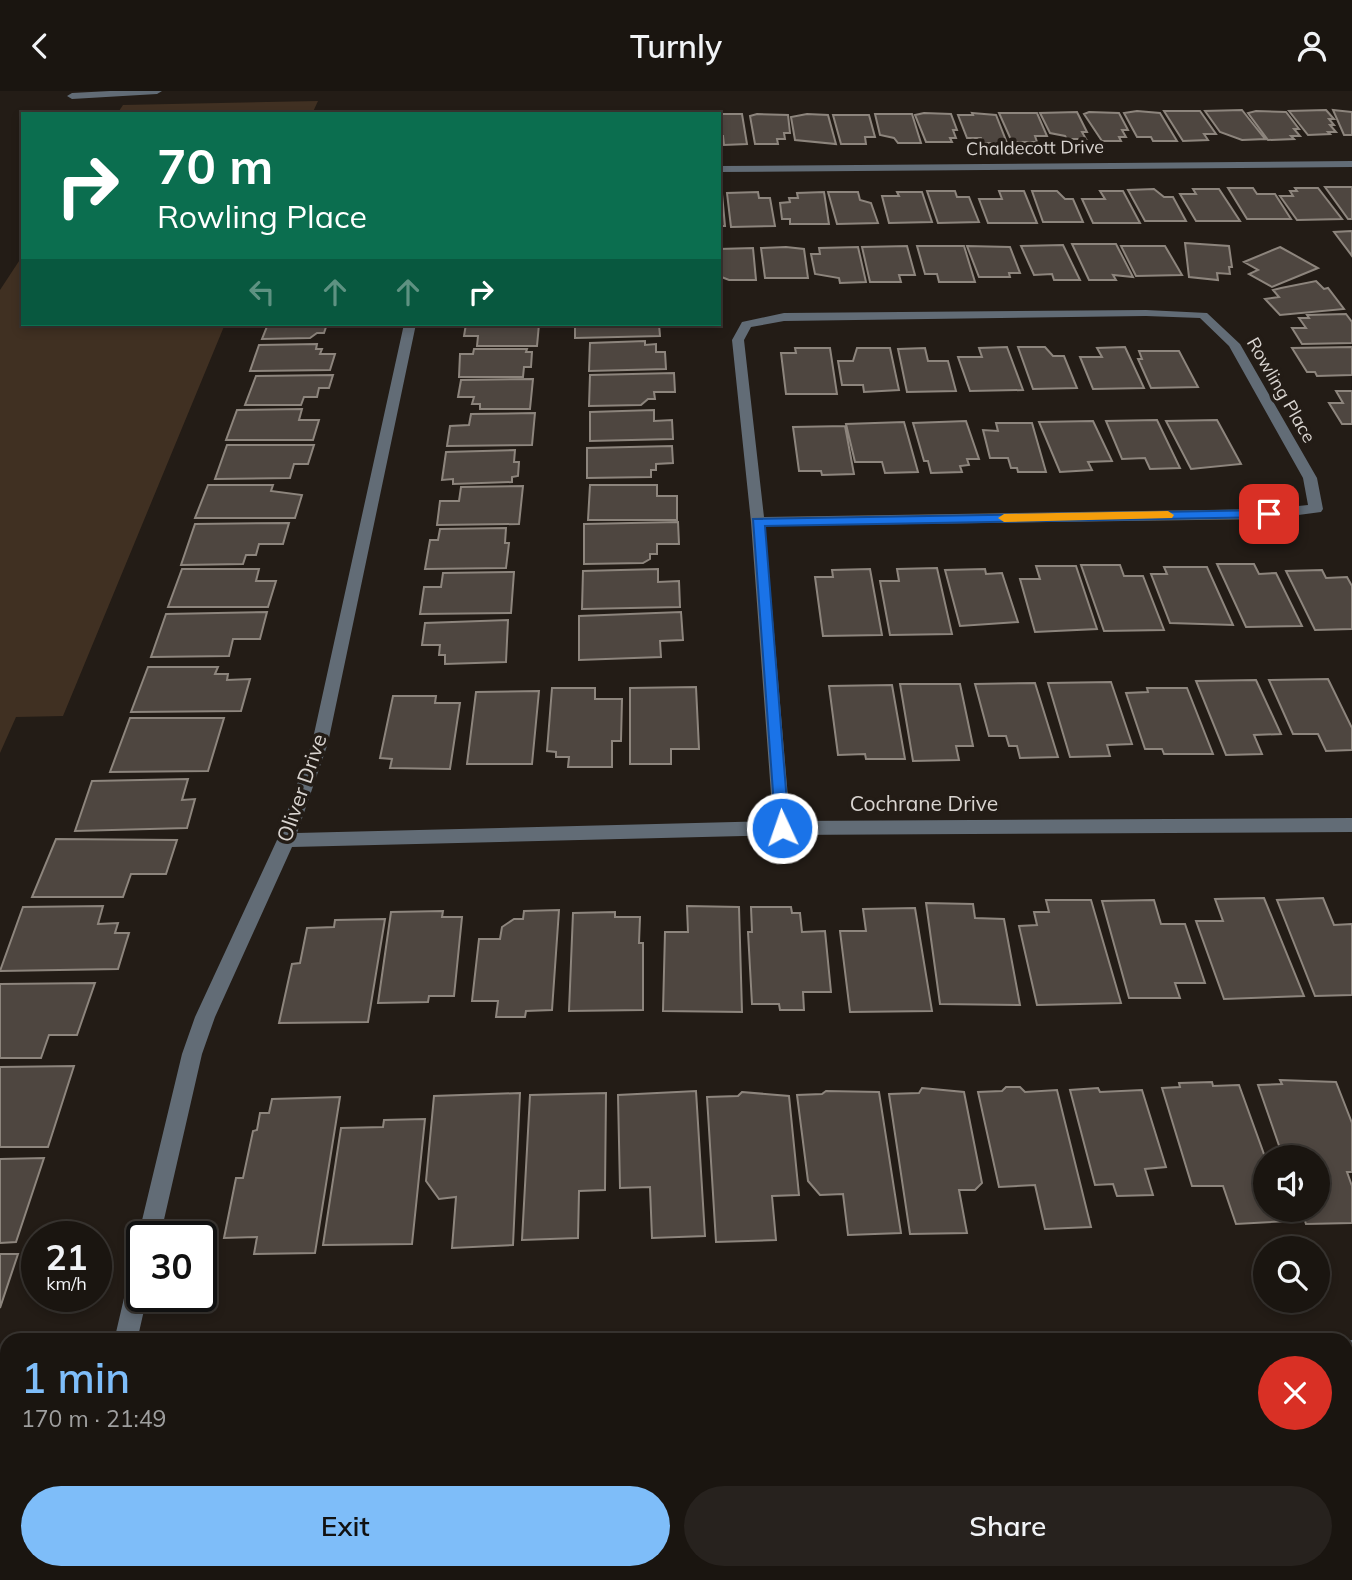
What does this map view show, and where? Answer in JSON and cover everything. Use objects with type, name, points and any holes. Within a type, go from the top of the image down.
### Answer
[{"type":"street","points":[[72,96],[157,91]]},
{"type":"street","name":"Chaldecott Drive","points":[[721,169],[1352,164]]},
{"type":"street","name":"Rowling Place","points":[[758,522],[1255,514],[1316,509],[1310,478],[1234,344],[1203,316],[1146,313],[785,317],[746,324],[738,340],[758,522],[782,828]]},
{"type":"street","name":"Oliver Drive","points":[[153,1221],[192,1054],[205,1017],[286,840],[320,743],[410,326]]},
{"type":"street","name":"Cochrane Drive","points":[[286,840],[782,828],[1352,825]]},
{"type":"street","points":[[127,1333],[132,1312]]},
{"type":"shaded area","points":[[318,101],[313,112],[118,112],[123,105]]},
{"type":"shaded area","points":[[21,258],[21,326],[224,326],[63,716],[16,717],[0,753],[0,290]]},
{"type":"building","points":[[1242,110],[1265,139],[1242,140],[1220,132],[1205,111]]},
{"type":"building","points":[[1326,110],[1334,119],[1329,119],[1336,132],[1308,135],[1289,111]]},
{"type":"building","points":[[1333,110],[1352,112],[1352,135],[1344,135]]},
{"type":"building","points":[[1164,111],[1200,111],[1216,134],[1204,134],[1208,140],[1183,141]]},
{"type":"building","points":[[1077,112],[1087,132],[1082,132],[1086,139],[1067,139],[1065,136],[1050,133],[1040,113]]},
{"type":"building","points":[[1286,112],[1299,129],[1294,129],[1300,136],[1291,136],[1294,139],[1268,140],[1248,113]]},
{"type":"building","points":[[972,113],[996,115],[1007,143],[983,143],[981,138],[967,138],[958,115],[973,115]]},
{"type":"building","points":[[999,113],[1037,113],[1047,136],[1035,136],[1037,142],[1012,142]]},
{"type":"building","points":[[1119,113],[1128,130],[1122,130],[1126,137],[1119,137],[1121,141],[1102,141],[1084,114]]},
{"type":"building","points":[[1124,113],[1160,113],[1177,141],[1153,141],[1151,137],[1137,137]]},
{"type":"building","points":[[721,114],[742,114],[747,144],[724,145]]},
{"type":"building","points":[[807,114],[828,115],[836,144],[795,140],[791,117]]},
{"type":"building","points":[[875,114],[912,114],[921,143],[898,143],[894,138],[880,135]]},
{"type":"building","points":[[951,114],[957,130],[953,130],[956,138],[950,138],[952,142],[926,142],[915,115]]},
{"type":"building","points":[[788,115],[790,133],[784,133],[785,139],[777,139],[778,144],[755,144],[750,116]]},
{"type":"building","points":[[833,115],[869,115],[875,137],[865,137],[866,144],[841,144]]},
{"type":"building","points":[[1325,187],[1352,187],[1352,219],[1348,219]]},
{"type":"building","points":[[1228,188],[1253,188],[1257,194],[1275,194],[1291,219],[1247,219]]},
{"type":"building","points":[[1295,188],[1318,188],[1342,219],[1297,220],[1280,196],[1293,196],[1290,191],[1297,191]]},
{"type":"building","points":[[1154,189],[1164,197],[1173,197],[1186,221],[1145,221],[1128,190]]},
{"type":"building","points":[[1193,189],[1219,189],[1240,221],[1196,221],[1180,194],[1196,194]]},
{"type":"building","points":[[927,191],[955,191],[957,197],[969,197],[979,222],[938,223]]},
{"type":"building","points":[[999,191],[1024,191],[1037,223],[988,223],[979,199],[1002,199]]},
{"type":"building","points":[[1032,191],[1057,191],[1065,199],[1073,199],[1083,222],[1043,222]]},
{"type":"building","points":[[1100,191],[1123,191],[1140,223],[1093,223],[1082,199],[1105,199]]},
{"type":"building","points":[[758,192],[759,198],[770,198],[775,226],[731,227],[727,193]]},
{"type":"building","points":[[824,192],[829,224],[790,224],[790,219],[782,219],[780,203],[790,202],[789,198],[798,198],[797,193]]},
{"type":"building","points":[[828,192],[858,192],[860,200],[871,203],[878,223],[837,224]]},
{"type":"building","points":[[897,192],[922,192],[932,222],[889,223],[882,196],[899,196]]},
{"type":"building","points":[[721,194],[722,194],[725,226],[721,226]]},
{"type":"building","points":[[1352,231],[1352,256],[1334,232]]},
{"type":"building","points":[[1185,243],[1229,246],[1232,267],[1229,267],[1230,274],[1217,273],[1218,280],[1189,277]]},
{"type":"building","points":[[1072,244],[1116,244],[1133,277],[1113,275],[1116,280],[1089,280]]},
{"type":"building","points":[[1063,245],[1080,280],[1054,280],[1052,274],[1034,275],[1021,246]]},
{"type":"building","points":[[907,246],[915,275],[899,275],[901,282],[870,282],[862,247]]},
{"type":"building","points":[[917,246],[964,246],[975,282],[939,282],[937,274],[925,274]]},
{"type":"building","points":[[967,246],[1010,247],[1020,273],[1009,273],[1010,277],[979,277]]},
{"type":"building","points":[[1121,246],[1165,246],[1182,275],[1136,276]]},
{"type":"building","points":[[858,247],[866,282],[840,283],[839,278],[815,274],[811,254],[820,254],[819,248]]},
{"type":"building","points":[[1280,247],[1318,268],[1272,287],[1249,274],[1258,270],[1244,262]]},
{"type":"building","points":[[753,248],[756,280],[729,280],[721,277],[721,249]]},
{"type":"building","points":[[761,248],[804,249],[808,278],[765,278]]},
{"type":"building","points":[[1316,281],[1324,289],[1328,288],[1344,309],[1280,315],[1265,299],[1279,297],[1273,290]]},
{"type":"building","points":[[1346,314],[1352,322],[1352,343],[1302,344],[1292,328],[1306,328],[1299,318],[1309,318],[1307,315]]},
{"type":"building","points":[[267,326],[347,326],[326,327],[324,333],[317,333],[310,338],[262,339]]},
{"type":"building","points":[[466,326],[539,326],[537,346],[477,346],[478,336],[464,336]]},
{"type":"building","points":[[575,326],[659,326],[660,336],[575,338]]},
{"type":"building","points":[[645,341],[645,345],[656,344],[656,352],[665,352],[666,369],[589,371],[590,343]]},
{"type":"building","points":[[317,344],[316,349],[322,349],[320,354],[335,354],[330,370],[250,371],[259,345]]},
{"type":"building","points":[[1007,347],[1023,390],[970,391],[958,357],[982,357],[979,348]]},
{"type":"building","points":[[1018,347],[1045,347],[1053,356],[1064,356],[1077,388],[1033,389]]},
{"type":"building","points":[[1125,347],[1144,388],[1093,389],[1080,357],[1102,357],[1097,348]]},
{"type":"building","points":[[1352,347],[1352,375],[1317,376],[1315,372],[1307,372],[1292,348]]},
{"type":"building","points":[[795,348],[830,348],[837,394],[786,394],[781,353],[796,353]]},
{"type":"building","points":[[857,348],[890,348],[899,390],[864,392],[863,385],[842,385],[838,361],[853,361]]},
{"type":"building","points":[[925,348],[928,361],[948,361],[956,391],[907,392],[898,349]]},
{"type":"building","points":[[474,349],[527,349],[526,352],[532,352],[531,367],[524,367],[523,377],[459,377],[460,354],[473,354]]},
{"type":"building","points":[[1139,351],[1179,351],[1198,387],[1151,388],[1138,359],[1142,359]]},
{"type":"building","points":[[674,373],[675,392],[654,392],[655,399],[648,399],[641,405],[589,406],[590,375]]},
{"type":"building","points":[[333,375],[329,388],[319,388],[317,397],[304,397],[301,405],[245,405],[256,376]]},
{"type":"building","points":[[533,379],[530,409],[480,409],[480,404],[472,404],[474,397],[458,397],[461,380]]},
{"type":"building","points":[[1336,391],[1352,391],[1352,424],[1342,424],[1329,403],[1343,403]]},
{"type":"building","points":[[302,409],[299,420],[319,420],[313,440],[226,440],[237,410]]},
{"type":"building","points":[[654,410],[654,421],[672,420],[673,439],[590,441],[590,412]]},
{"type":"building","points":[[535,413],[532,445],[447,446],[450,426],[469,425],[471,414]]},
{"type":"building","points":[[1157,420],[1180,468],[1150,469],[1145,458],[1122,459],[1106,421]]},
{"type":"building","points":[[1217,420],[1241,464],[1191,469],[1166,421]]},
{"type":"building","points":[[966,421],[979,459],[967,459],[969,465],[960,466],[962,472],[931,473],[928,461],[924,461],[913,423]]},
{"type":"building","points":[[1093,421],[1112,461],[1088,462],[1092,470],[1060,472],[1039,422]]},
{"type":"building","points":[[904,422],[918,472],[885,473],[882,462],[855,462],[846,424]]},
{"type":"building","points":[[996,423],[1032,423],[1046,472],[1018,472],[1017,468],[1011,468],[1008,458],[990,458],[983,430],[998,431]]},
{"type":"building","points":[[845,426],[854,474],[822,475],[821,471],[799,471],[793,427]]},
{"type":"building","points":[[227,445],[314,445],[308,464],[294,464],[290,478],[215,479]]},
{"type":"building","points":[[672,446],[673,463],[656,464],[656,470],[651,470],[651,477],[587,478],[587,448]]},
{"type":"building","points":[[515,450],[514,462],[519,462],[518,476],[512,477],[512,482],[453,484],[453,479],[442,480],[446,452]]},
{"type":"building","points":[[208,485],[273,485],[271,491],[302,495],[295,518],[195,518]]},
{"type":"building","points":[[590,485],[657,485],[657,496],[677,496],[677,520],[588,520]]},
{"type":"building","points":[[523,486],[519,524],[437,525],[440,501],[459,501],[461,487]]},
{"type":"building","points":[[678,522],[679,544],[657,544],[657,554],[650,554],[650,559],[643,563],[584,564],[584,524]]},
{"type":"building","points":[[289,523],[283,544],[259,544],[256,555],[246,555],[243,564],[181,565],[195,524]]},
{"type":"building","points":[[506,528],[505,543],[509,543],[506,568],[425,569],[430,540],[438,540],[440,529]]},
{"type":"building","points":[[1217,564],[1254,564],[1259,574],[1276,573],[1302,626],[1246,627]]},
{"type":"building","points":[[1081,565],[1120,565],[1124,576],[1143,576],[1164,630],[1104,631]]},
{"type":"building","points":[[1036,566],[1076,566],[1097,629],[1035,632],[1020,579],[1040,579]]},
{"type":"building","points":[[1164,567],[1207,567],[1233,625],[1170,623],[1151,574],[1167,574]]},
{"type":"building","points":[[937,568],[952,634],[890,635],[880,581],[899,581],[897,569]]},
{"type":"building","points":[[182,569],[259,569],[256,581],[276,581],[268,607],[168,607]]},
{"type":"building","points":[[658,569],[658,582],[679,581],[680,607],[582,609],[583,571]]},
{"type":"building","points":[[870,569],[882,635],[823,636],[815,577],[833,577],[832,570]]},
{"type":"building","points":[[985,569],[986,574],[1002,573],[1018,622],[960,626],[945,570]]},
{"type":"building","points":[[1322,570],[1326,578],[1347,577],[1352,586],[1352,629],[1315,630],[1286,571]]},
{"type":"building","points":[[514,572],[511,613],[420,614],[424,587],[441,587],[443,573]]},
{"type":"building","points":[[267,612],[260,639],[233,639],[229,656],[151,657],[166,614]]},
{"type":"building","points":[[681,612],[683,640],[660,641],[661,657],[579,660],[579,616]]},
{"type":"building","points":[[508,620],[506,662],[445,664],[445,655],[439,655],[440,645],[422,645],[425,623]]},
{"type":"building","points":[[148,667],[218,667],[215,674],[228,674],[227,680],[250,679],[241,711],[131,712]]},
{"type":"building","points":[[1328,679],[1352,728],[1352,750],[1326,751],[1318,734],[1293,734],[1269,680]]},
{"type":"building","points":[[1256,680],[1281,734],[1254,735],[1262,754],[1226,755],[1196,681]]},
{"type":"building","points":[[1111,682],[1132,744],[1107,745],[1110,756],[1070,757],[1048,683]]},
{"type":"building","points":[[1035,683],[1058,757],[1020,758],[1017,746],[1009,746],[1006,736],[989,736],[975,684]]},
{"type":"building","points":[[900,684],[960,684],[973,746],[956,746],[959,760],[913,761]]},
{"type":"building","points":[[892,685],[905,759],[866,759],[865,754],[838,755],[829,686]]},
{"type":"building","points":[[696,687],[699,749],[671,749],[671,764],[630,764],[630,688]]},
{"type":"building","points":[[552,688],[595,688],[595,699],[622,699],[621,741],[612,741],[612,767],[568,767],[569,757],[556,757],[556,752],[547,751]]},
{"type":"building","points":[[1147,688],[1187,688],[1213,754],[1164,754],[1162,749],[1145,749],[1126,693],[1148,692]]},
{"type":"building","points":[[539,691],[532,764],[467,764],[476,692]]},
{"type":"building","points":[[393,696],[436,696],[435,703],[460,703],[450,769],[390,768],[392,759],[380,758]]},
{"type":"building","points":[[130,718],[224,718],[208,771],[110,772]]},
{"type":"building","points":[[188,779],[182,800],[195,799],[187,828],[75,831],[92,781]]},
{"type":"building","points":[[56,839],[177,840],[166,874],[131,874],[123,897],[32,897]]},
{"type":"building","points":[[1264,898],[1304,996],[1224,999],[1196,921],[1223,921],[1215,899]]},
{"type":"building","points":[[1323,898],[1334,925],[1352,924],[1352,995],[1315,996],[1277,900]]},
{"type":"building","points":[[1046,900],[1091,900],[1121,1003],[1037,1005],[1019,926],[1037,925],[1034,912],[1049,912]]},
{"type":"building","points":[[1154,900],[1161,924],[1185,924],[1205,983],[1175,983],[1180,998],[1129,998],[1102,901]]},
{"type":"building","points":[[926,903],[973,904],[975,918],[1004,919],[1020,1005],[940,1004]]},
{"type":"building","points":[[103,906],[98,924],[118,923],[115,933],[129,933],[118,969],[0,971],[23,907]]},
{"type":"building","points":[[687,906],[739,907],[742,1012],[663,1011],[665,932],[688,932]]},
{"type":"building","points":[[751,907],[791,907],[792,913],[800,913],[802,932],[825,931],[831,992],[803,992],[804,1010],[780,1010],[779,1004],[752,1004],[748,932],[752,932]]},
{"type":"building","points":[[915,908],[932,1011],[850,1012],[840,931],[866,931],[863,909]]},
{"type":"building","points":[[559,910],[552,1010],[526,1011],[525,1017],[496,1017],[498,1001],[472,1001],[479,939],[500,939],[502,927],[514,919],[523,919],[524,911]]},
{"type":"building","points":[[443,911],[442,917],[462,917],[454,996],[429,996],[428,1002],[378,1003],[391,912]]},
{"type":"building","points":[[615,912],[615,917],[640,917],[639,943],[643,943],[643,1010],[569,1011],[573,913]]},
{"type":"building","points":[[385,919],[368,1022],[279,1023],[292,964],[300,963],[307,928],[334,927],[335,920]]},
{"type":"building","points":[[95,983],[77,1035],[49,1035],[41,1058],[0,1058],[0,984]]},
{"type":"building","points":[[74,1066],[48,1147],[0,1147],[0,1067]]},
{"type":"building","points":[[1280,1080],[1336,1082],[1352,1123],[1352,1172],[1347,1172],[1352,1186],[1352,1223],[1306,1224],[1305,1222],[1330,1222],[1330,1145],[1279,1145],[1258,1085],[1282,1084]]},
{"type":"building","points":[[1179,1083],[1239,1085],[1261,1145],[1253,1145],[1253,1222],[1271,1222],[1236,1224],[1223,1186],[1192,1186],[1162,1088],[1180,1087]]},
{"type":"building","points":[[1006,1087],[1020,1087],[1025,1092],[1057,1090],[1091,1227],[1045,1229],[1035,1185],[999,1187],[978,1092],[1002,1091]]},
{"type":"building","points":[[922,1088],[964,1092],[982,1183],[975,1190],[959,1190],[967,1233],[910,1234],[889,1094],[919,1093]]},
{"type":"building","points":[[1098,1088],[1100,1092],[1142,1090],[1166,1167],[1145,1169],[1153,1195],[1117,1196],[1113,1184],[1095,1185],[1070,1090]]},
{"type":"building","points":[[696,1091],[705,1236],[652,1238],[650,1187],[620,1188],[618,1095]]},
{"type":"building","points":[[826,1091],[879,1092],[901,1233],[848,1235],[843,1194],[820,1195],[808,1181],[797,1095],[822,1094]]},
{"type":"building","points":[[742,1092],[789,1096],[799,1195],[772,1196],[776,1240],[716,1242],[707,1097],[738,1096]]},
{"type":"building","points":[[520,1093],[513,1245],[452,1248],[456,1197],[439,1199],[426,1181],[434,1096]]},
{"type":"building","points":[[606,1093],[605,1190],[579,1191],[578,1238],[522,1240],[530,1095]]},
{"type":"building","points":[[340,1097],[315,1253],[254,1254],[257,1237],[224,1238],[236,1178],[243,1178],[253,1131],[257,1130],[260,1113],[269,1113],[272,1099]]},
{"type":"building","points":[[425,1119],[412,1244],[323,1245],[341,1128],[383,1127],[384,1120]]},
{"type":"building","points":[[44,1158],[16,1242],[0,1243],[0,1159]]},
{"type":"building","points":[[0,1254],[18,1254],[0,1308]]},
{"type":"slow traffic","points":[[1004,518],[1168,515]]},
{"type":"route","points":[[782,828],[758,522],[1269,514]]}]
